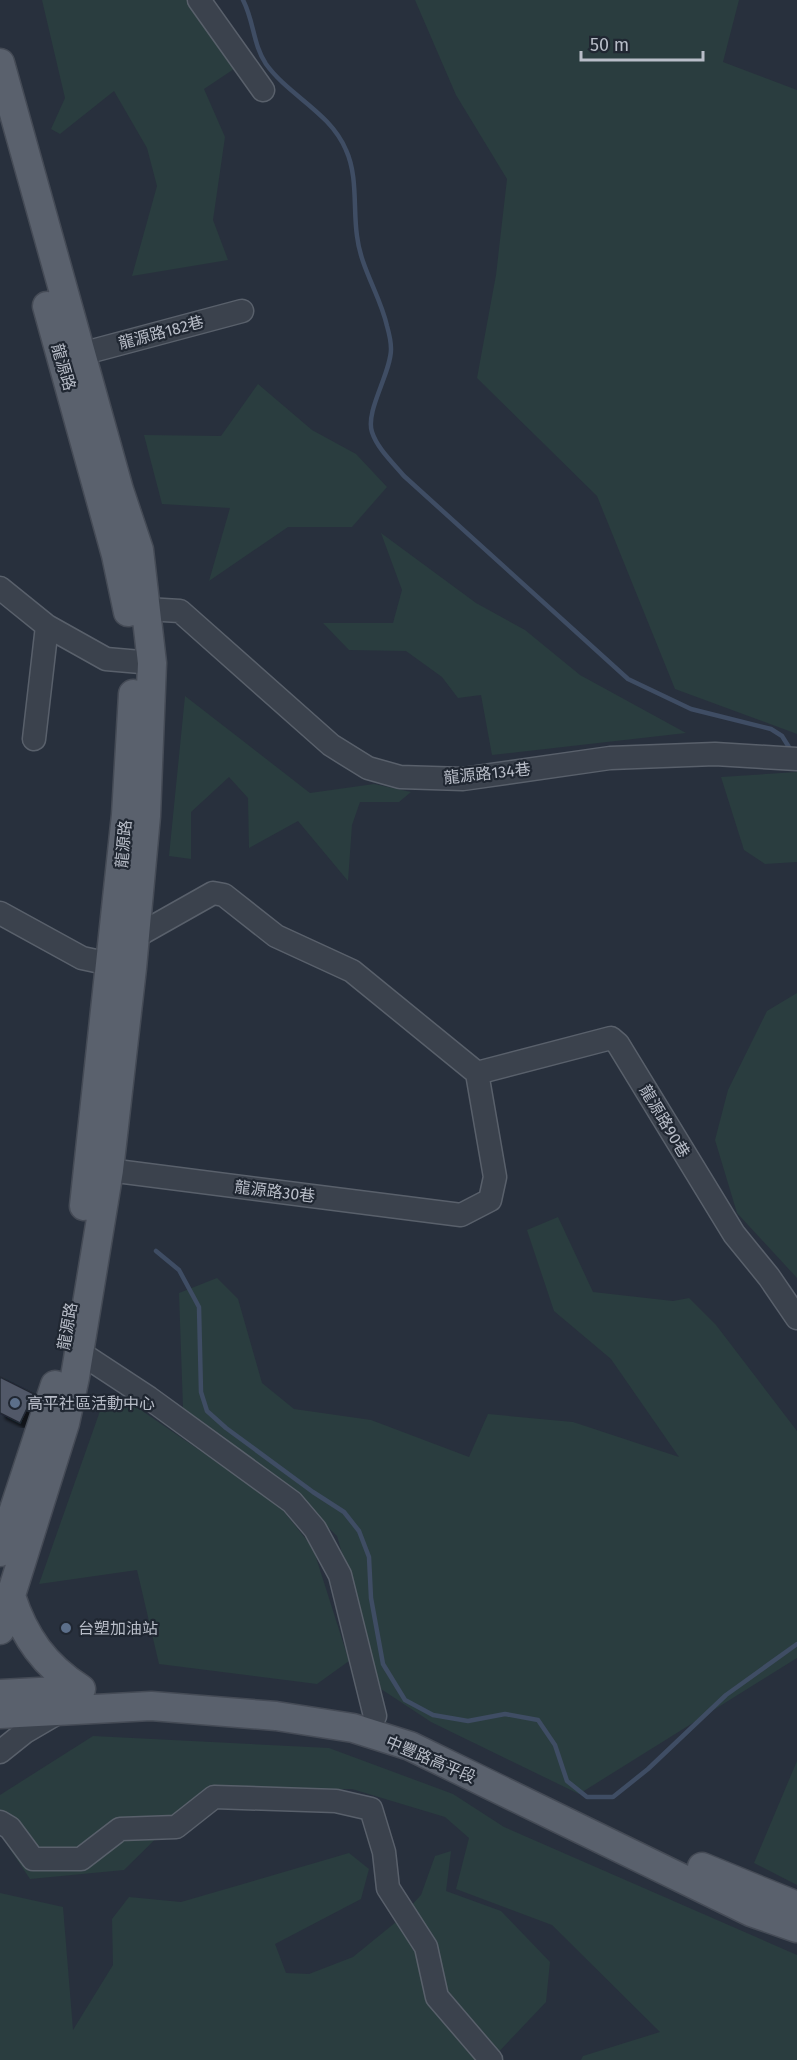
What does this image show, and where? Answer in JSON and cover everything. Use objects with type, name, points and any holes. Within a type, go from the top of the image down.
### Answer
[{"type":"main road","points":[[0,63],[81,354],[139,550],[137,610],[151,748],[135,937],[122,967],[79,1352],[65,1423],[0,1630]]},
{"type":"main road","name":"龍源路","points":[[0,140],[116,555],[137,610]]},
{"type":"main road","name":"龍源路","points":[[122,967],[126,815],[143,662]]},
{"type":"main road","name":"龍源路","points":[[0,1552],[46,1418],[58,1375],[68,1334],[99,1169]]},
{"type":"main road","points":[[11,1596],[26,1635],[60,1676],[73,1700]]},
{"type":"main road","name":"中豐路高平段","points":[[0,1714],[73,1700],[155,1690],[349,1707],[415,1729],[661,1858],[751,1912],[797,1928]]},
{"type":"main road","name":"中豐路高平段","points":[[0,1694],[276,1716],[353,1728],[410,1746],[661,1858],[797,1906]]},
{"type":"street","points":[[199,0],[263,90]]},
{"type":"street","name":"龍源路182巷","points":[[81,354],[242,311]]},
{"type":"street","points":[[0,588],[48,626],[106,659],[143,662]]},
{"type":"street","name":"龍源路134巷","points":[[137,610],[180,611],[331,745],[368,768],[400,777],[463,778],[610,758],[715,754],[789,758]]},
{"type":"street","points":[[34,739],[48,626]]},
{"type":"street","points":[[135,937],[213,893],[224,895],[276,936],[352,971],[477,1073]]},
{"type":"street","points":[[0,913],[82,958],[122,967]]},
{"type":"street","name":"龍源路90巷","points":[[477,1073],[611,1038],[618,1044],[734,1234],[769,1277],[797,1318]]},
{"type":"street","name":"龍源路30巷","points":[[99,1169],[461,1215],[490,1200],[495,1177],[477,1073]]},
{"type":"street","points":[[79,1352],[149,1398],[292,1503],[315,1529],[340,1575],[375,1716]]},
{"type":"street","points":[[0,1752],[73,1700]]},
{"type":"street","points":[[0,1822],[10,1828],[33,1859],[81,1859],[120,1829],[176,1827],[214,1797],[336,1801],[371,1809],[384,1852],[388,1887],[426,1947],[437,1997],[491,2060]]},
{"type":"shaded area","points":[[42,0],[212,0],[237,67],[204,89],[225,137],[213,220],[228,260],[132,276],[157,186],[147,148],[114,91],[60,134],[51,129],[65,98]]},
{"type":"shaded area","points":[[415,0],[739,0],[723,62],[797,90],[797,734],[675,689],[597,496],[477,378],[496,275],[507,179],[456,95]]},
{"type":"shaded area","points":[[258,384],[312,430],[356,454],[387,487],[352,527],[288,527],[209,581],[230,508],[162,504],[144,435],[221,436]]},
{"type":"shaded area","points":[[381,533],[476,603],[525,630],[580,675],[686,733],[492,755],[481,695],[458,698],[442,677],[406,651],[349,650],[323,623],[393,623],[402,590]]},
{"type":"shaded area","points":[[185,696],[310,793],[374,784],[411,792],[399,802],[360,802],[352,825],[348,881],[298,821],[249,848],[248,798],[229,777],[191,812],[191,859],[169,856]]},
{"type":"shaded area","points":[[797,772],[797,862],[765,864],[744,850],[721,777]]},
{"type":"shaded area","points":[[797,993],[797,1278],[737,1213],[715,1140],[728,1090],[767,1011]]},
{"type":"shaded area","points":[[558,1217],[593,1292],[673,1301],[689,1298],[716,1325],[797,1431],[797,1658],[579,1794],[431,1722],[381,1689],[337,1536],[297,1497],[224,1437],[183,1408],[179,1293],[217,1278],[238,1299],[262,1383],[294,1409],[371,1420],[469,1457],[488,1414],[573,1422],[679,1457],[611,1359],[554,1311],[527,1230]]},
{"type":"shaded area","points":[[122,1397],[278,1504],[313,1548],[349,1661],[317,1684],[159,1664],[137,1570],[39,1584],[100,1411]]},
{"type":"shaded area","points":[[93,1736],[329,1748],[453,1794],[504,1827],[797,1955],[797,2060],[581,2060],[583,2056],[660,2032],[552,1925],[456,1889],[469,1838],[445,1817],[352,1789],[204,1791],[124,1870],[30,1879],[0,1834],[0,1795]]},
{"type":"shaded area","points":[[797,1761],[797,1885],[754,1863]]},
{"type":"shaded area","points":[[451,1851],[446,1891],[501,1911],[550,1962],[546,2002],[491,2060],[0,2060],[0,1893],[63,1907],[73,2030],[113,1965],[112,1919],[129,1897],[181,1902],[349,1853],[369,1869],[361,1899],[275,1944],[286,1973],[309,1974],[353,1957],[396,1922],[421,1895],[435,1856]]},
{"type":"building","name":"高平社區活動中心","points":[[0,1377],[34,1394],[20,1423],[0,1413]]},
{"type":"waterway","points":[[243,0],[258,49],[266,64],[286,86],[330,125],[339,137],[350,160],[359,248],[384,315],[391,343],[390,359],[375,403],[371,423],[374,438],[381,450],[404,476],[628,679],[691,709],[771,729],[782,736],[792,752]]},
{"type":"waterway","points":[[156,1251],[179,1270],[199,1307],[201,1392],[207,1411],[226,1428],[344,1512],[359,1531],[369,1557],[371,1598],[383,1664],[405,1700],[433,1715],[468,1721],[505,1714],[538,1720],[555,1745],[567,1781],[587,1797],[613,1797],[648,1769],[726,1695],[797,1644]]},
{"type":"place","name":"高平社區活動中心","points":[[15,1403]]},
{"type":"place","name":"台塑加油站","points":[[66,1628]]}]
